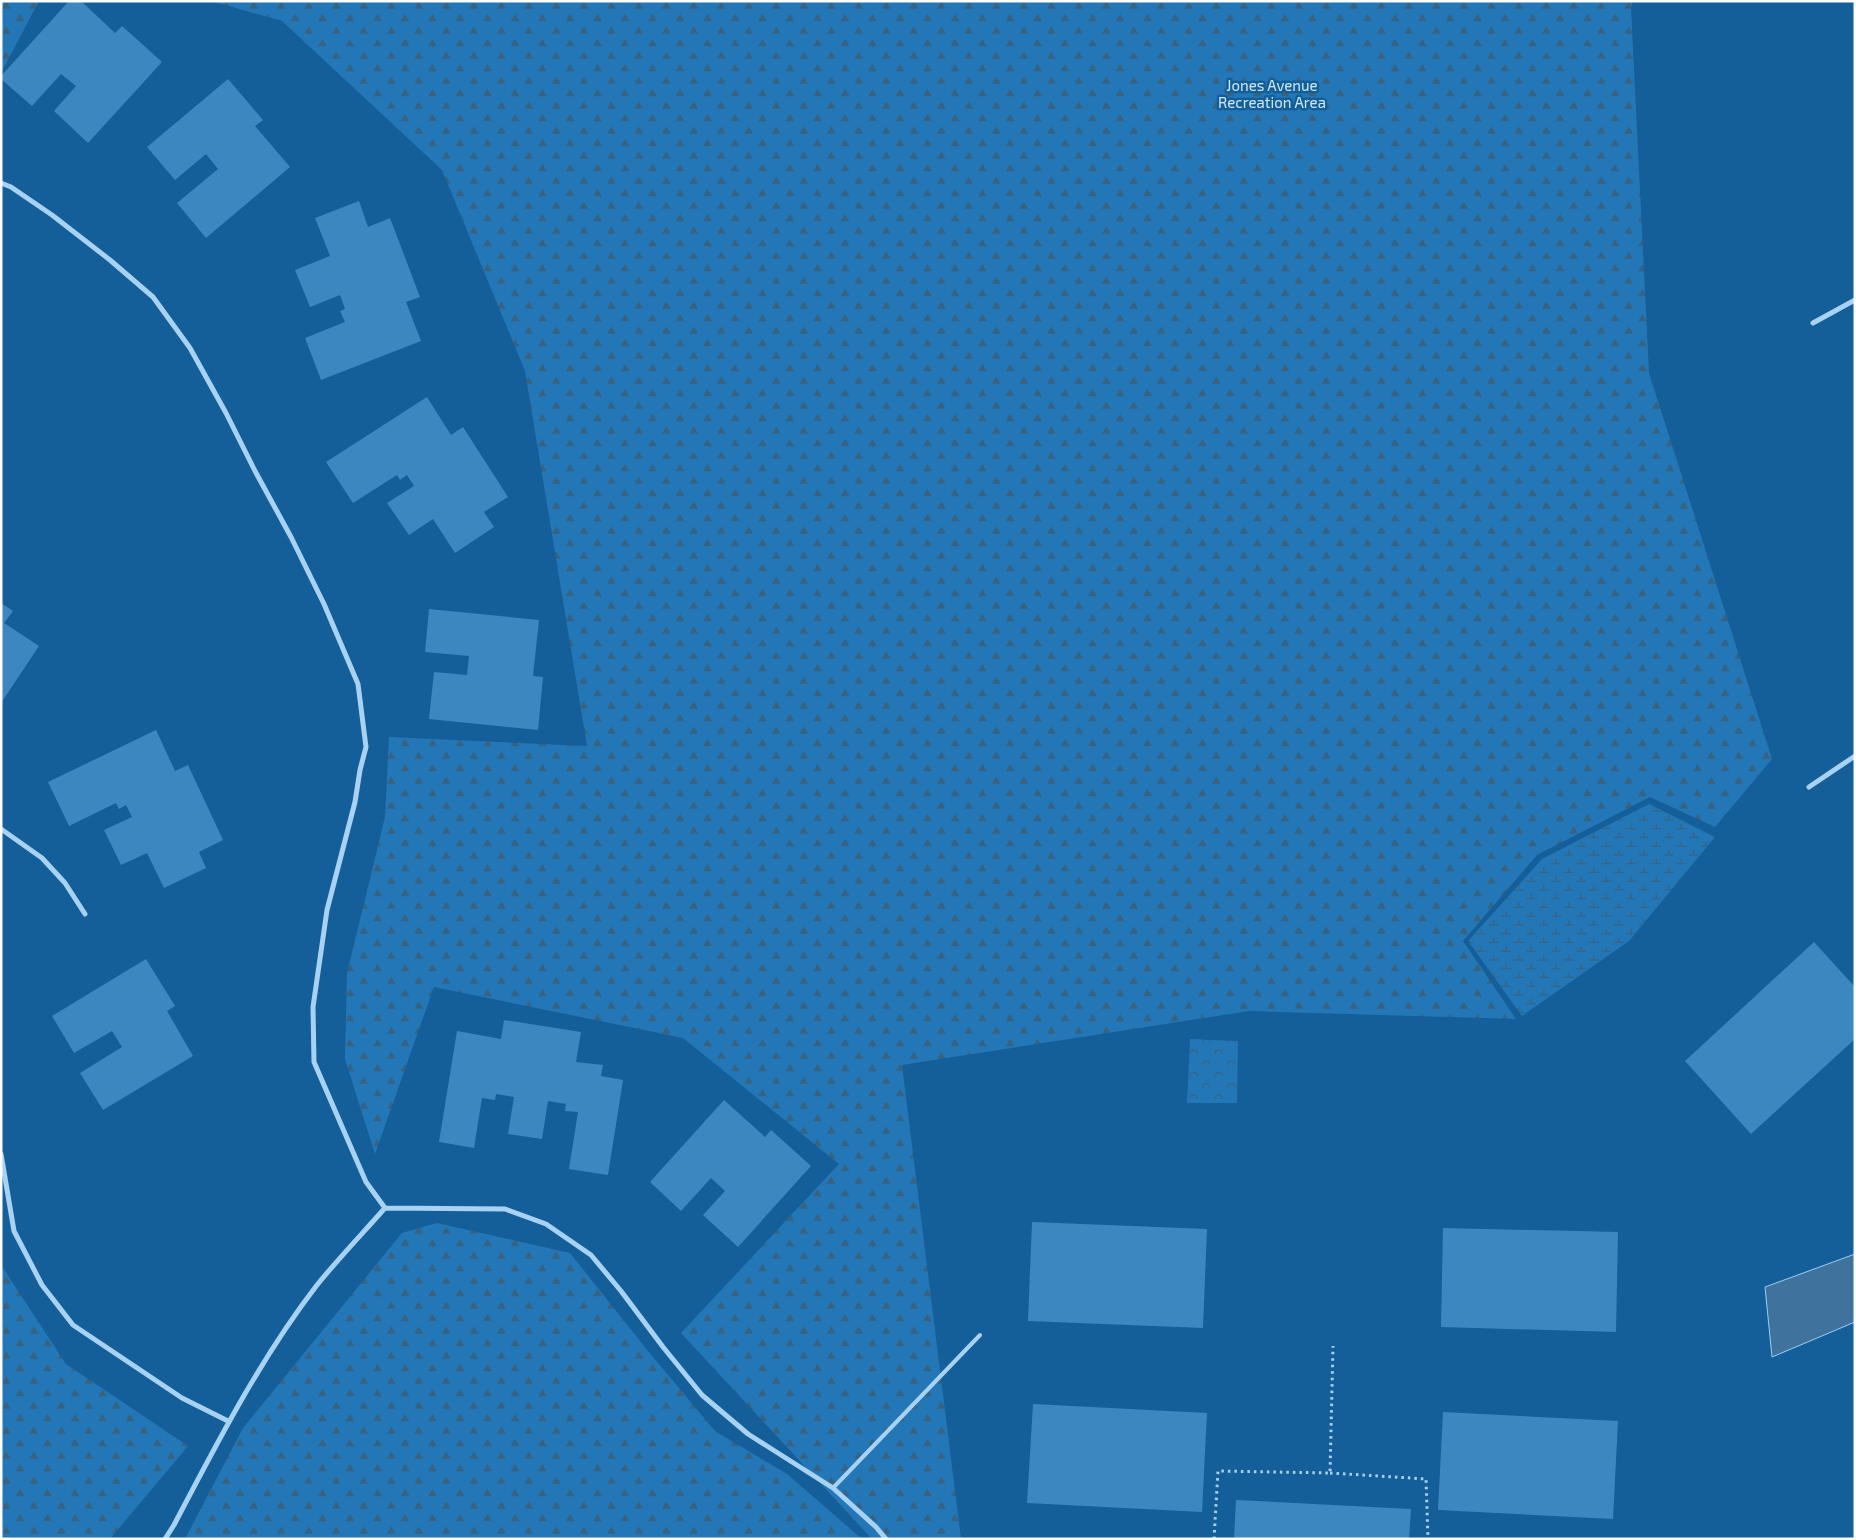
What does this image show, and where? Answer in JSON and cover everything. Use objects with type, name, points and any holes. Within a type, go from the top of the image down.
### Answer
[{"type":"street","points":[[1,183],[11,187],[52,215],[110,260],[153,297],[190,348],[291,537],[324,604],[358,684],[366,747],[355,802],[327,910],[313,1007],[314,1062],[366,1182],[385,1208]]},
{"type":"street","points":[[1813,323],[1855,300]]},
{"type":"street","points":[[1808,787],[1855,756]]},
{"type":"street","points":[[1,829],[42,858],[65,883],[85,914]]},
{"type":"street","points":[[1,1154],[14,1231],[42,1285],[73,1325],[182,1398],[228,1421]]},
{"type":"street","points":[[165,1539],[228,1421],[270,1353],[317,1285],[385,1208],[505,1209],[546,1224],[591,1256],[621,1291],[702,1395],[748,1434],[833,1488],[886,1539]]},
{"type":"lane","points":[[833,1488],[980,1335]]},
{"type":"path","points":[[1330,1473],[1333,1346]]},
{"type":"path","points":[[1214,1539],[1218,1471],[1330,1473],[1426,1479],[1428,1539]]},
{"type":"green space","points":[[1,1],[39,1],[1,73]]},
{"type":"green space","name":"Jones Avenue Recreation Area","points":[[211,1],[1633,1],[1631,8],[1649,373],[1772,759],[1715,827],[1650,797],[1537,855],[1463,941],[1516,1019],[1249,1011],[902,1065],[961,1539],[872,1539],[681,1333],[839,1164],[683,1038],[434,987],[375,1154],[345,1059],[347,973],[385,817],[389,737],[587,746],[525,371],[442,170],[282,21]]},
{"type":"green space","points":[[1649,804],[1715,837],[1629,941],[1522,1016],[1468,941],[1542,859]]},
{"type":"green space","points":[[1190,1039],[1238,1041],[1237,1103],[1187,1103]]},
{"type":"green space","points":[[437,1223],[570,1253],[715,1431],[787,1474],[862,1539],[185,1539],[243,1428],[402,1233]]},
{"type":"green space","points":[[1,1265],[66,1364],[188,1446],[110,1539],[1,1539]]},
{"type":"shaded area","points":[[1855,1254],[1855,1322],[1772,1357],[1765,1287]]},
{"type":"building","points":[[69,1],[81,1],[115,33],[122,26],[162,62],[88,143],[54,111],[76,86],[61,74],[32,106],[1,79],[1,76]]},
{"type":"building","points":[[228,79],[263,120],[255,126],[290,167],[206,238],[177,203],[218,169],[206,154],[175,180],[147,147]]},
{"type":"building","points":[[359,201],[368,227],[390,218],[420,297],[406,302],[421,341],[321,380],[305,338],[345,322],[340,311],[345,309],[340,295],[310,307],[295,270],[330,256],[315,218]]},
{"type":"building","points":[[427,397],[451,435],[463,427],[508,497],[484,512],[494,527],[455,553],[433,519],[409,535],[387,503],[414,486],[407,475],[400,480],[397,475],[353,503],[326,462]]},
{"type":"building","points":[[1,603],[13,611],[4,623],[39,646],[1,703]]},
{"type":"building","points":[[429,609],[539,620],[533,676],[543,677],[538,730],[429,719],[434,672],[467,675],[469,656],[425,652]]},
{"type":"building","points":[[156,730],[175,771],[188,765],[223,840],[199,852],[206,868],[164,888],[147,853],[121,865],[104,830],[132,817],[126,805],[119,809],[116,803],[69,826],[48,782]]},
{"type":"building","points":[[1814,942],[1855,987],[1855,1039],[1751,1134],[1685,1061]]},
{"type":"building","points":[[146,959],[175,1006],[167,1011],[193,1056],[103,1110],[80,1073],[122,1047],[112,1031],[74,1053],[52,1016]]},
{"type":"building","points":[[504,1020],[581,1032],[576,1062],[603,1065],[601,1076],[623,1080],[608,1175],[569,1169],[578,1112],[565,1111],[566,1104],[548,1101],[542,1139],[508,1134],[514,1097],[496,1094],[495,1100],[482,1098],[474,1148],[439,1142],[457,1031],[501,1039]]},
{"type":"building","points":[[724,1100],[765,1137],[771,1130],[811,1166],[738,1247],[703,1215],[725,1191],[711,1178],[681,1211],[650,1182]]},
{"type":"building","points":[[1032,1222],[1207,1229],[1203,1328],[1028,1321]]},
{"type":"building","points":[[1443,1228],[1618,1232],[1616,1332],[1441,1327]]},
{"type":"building","points":[[1033,1404],[1207,1413],[1202,1512],[1027,1503]]},
{"type":"building","points":[[1443,1412],[1618,1421],[1613,1519],[1438,1510]]},
{"type":"building","points":[[1236,1500],[1411,1509],[1409,1539],[1234,1539]]}]
